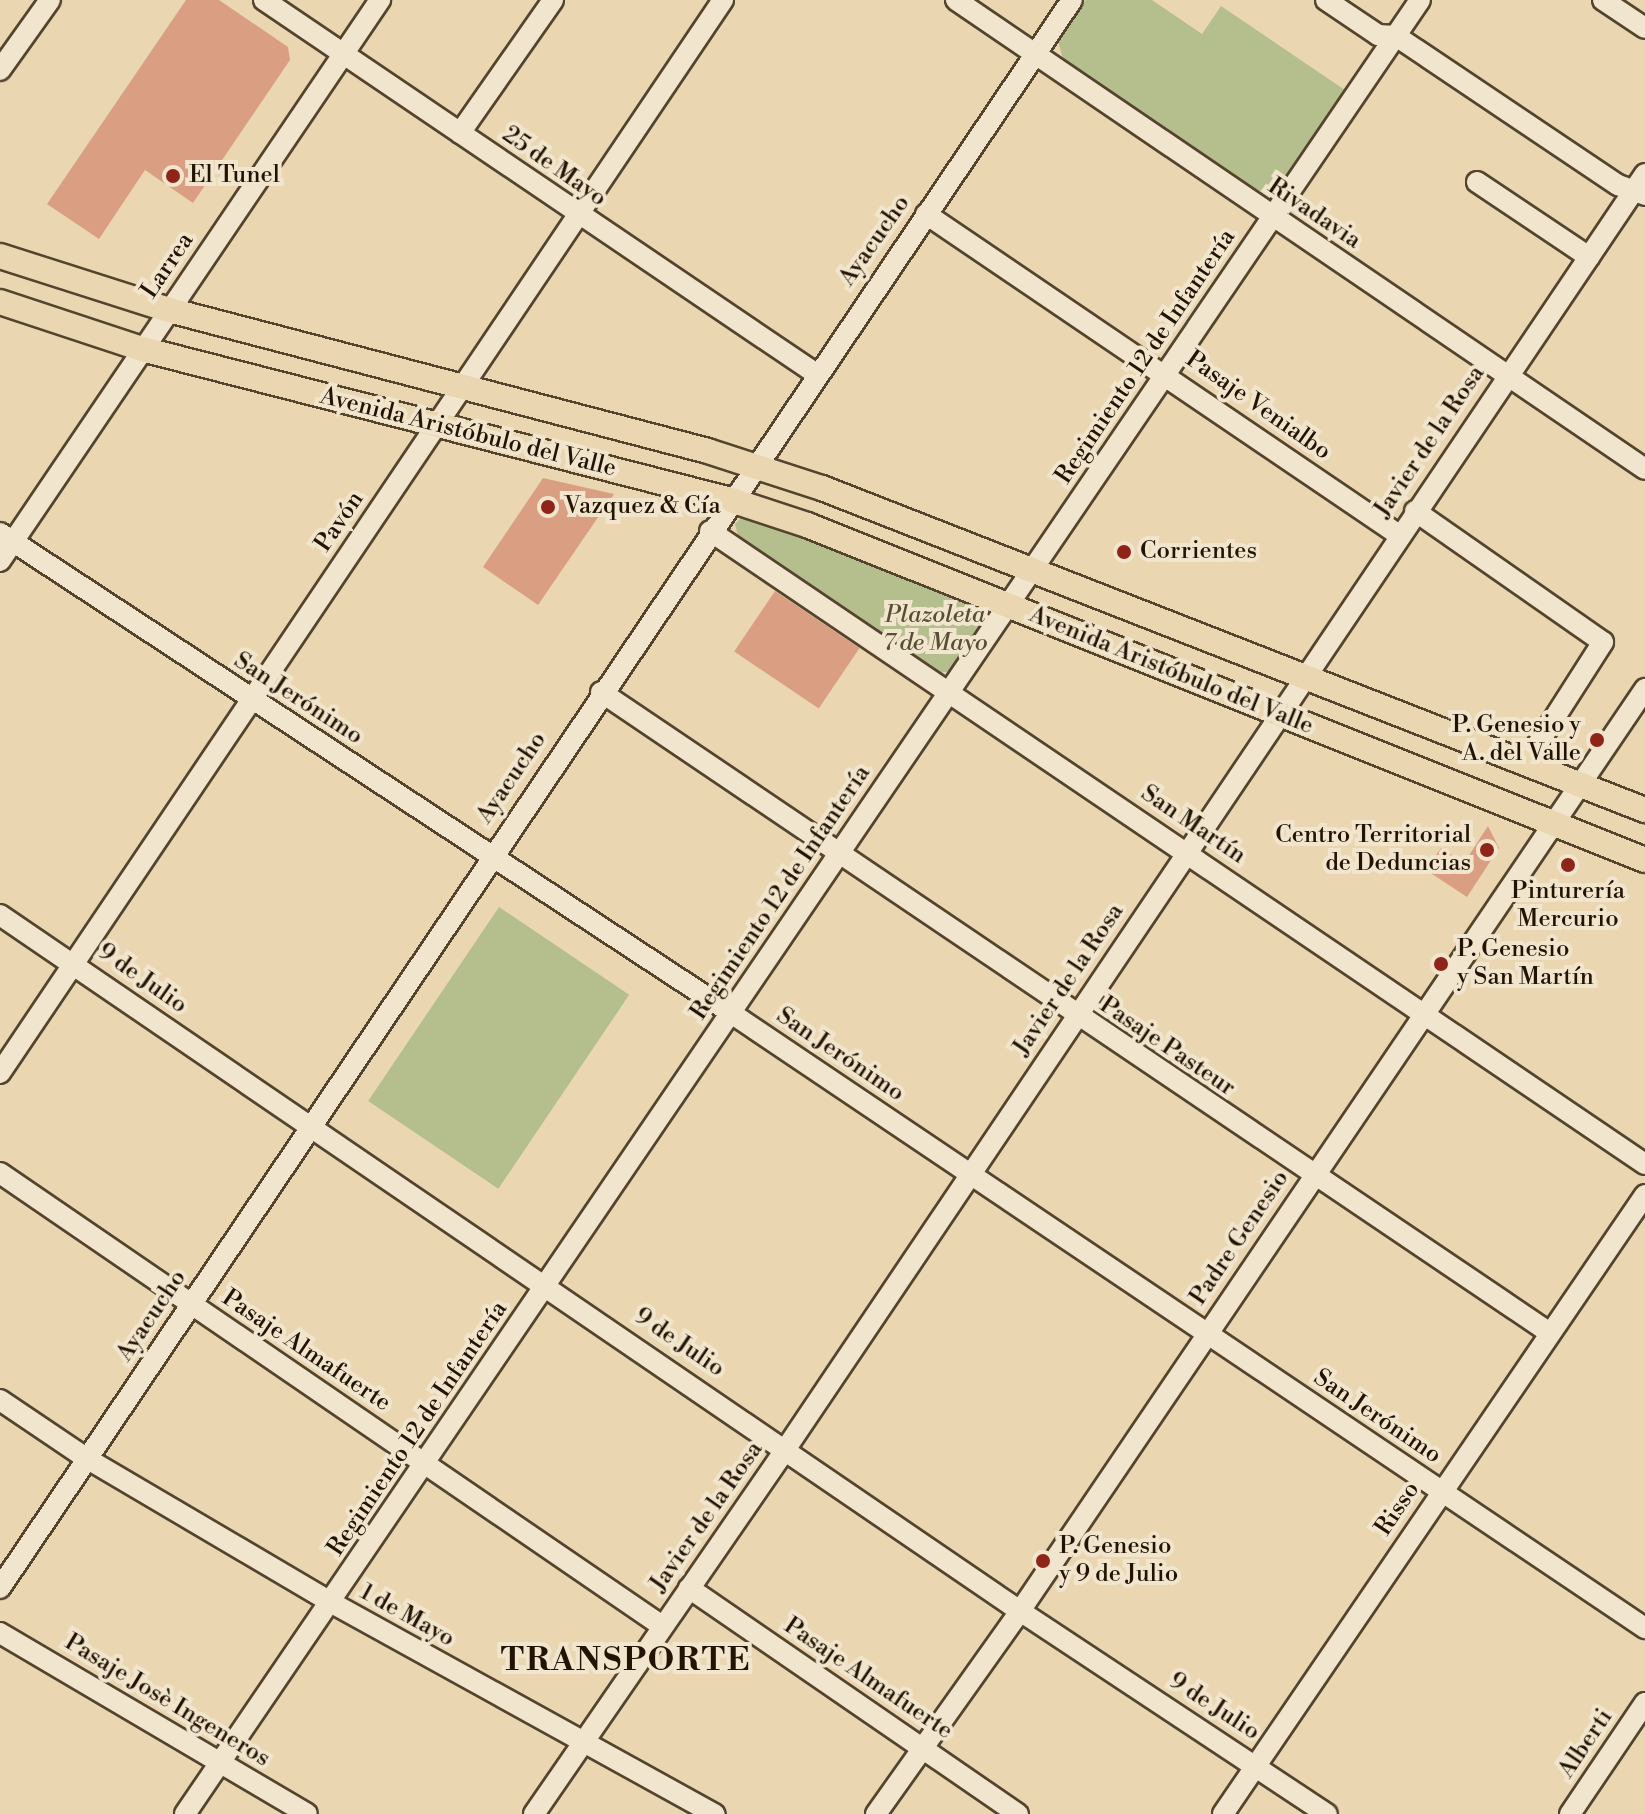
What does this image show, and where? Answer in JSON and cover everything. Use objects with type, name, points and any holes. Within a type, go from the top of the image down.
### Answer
[{"type":"main road","name":"Avenida Aristóbulo del Valle","points":[[0,256],[169,310],[755,465],[1033,569],[1645,810]]},
{"type":"main road","name":"Avenida Aristóbulo del Valle","points":[[0,302],[142,349],[731,500],[1007,606],[1645,860]]},
{"type":"street","points":[[0,70],[50,0]]},
{"type":"street","name":"25 de Mayo","points":[[264,0],[576,215],[815,373]]},
{"type":"street","name":"Larrea","points":[[0,561],[6,538],[142,349],[380,0]]},
{"type":"street","points":[[460,133],[553,0]]},
{"type":"street","name":"Pavón","points":[[0,1073],[723,0]]},
{"type":"street","name":"Rivadavia","points":[[956,0],[1645,469]]},
{"type":"street","name":"Ayacucho","points":[[0,1588],[815,373],[1072,0]]},
{"type":"street","points":[[1326,0],[1378,35],[1396,36],[1618,185],[1642,186]]},
{"type":"street","name":"Regimiento 12 de Infantería","points":[[185,1814],[548,1286],[947,693],[1420,0]]},
{"type":"street","points":[[1603,0],[1645,28]]},
{"type":"street","points":[[1477,182],[1589,257]]},
{"type":"street","name":"Javier de la Rosa","points":[[534,1814],[787,1447],[1508,374],[1642,186]]},
{"type":"street","name":"Pasaje Venialbo","points":[[926,214],[1167,374],[1399,535]]},
{"type":"street","points":[[1415,511],[1603,642],[1525,764]]},
{"type":"street","name":"San Martín","points":[[710,531],[1425,1012],[1645,1164]]},
{"type":"street","name":"San Jerónimo","points":[[6,538],[731,1013],[1645,1628]]},
{"type":"street","name":"Padre Genesio","points":[[876,1814],[1020,1611],[1645,689]]},
{"type":"street","name":"Pasaje Pasteur","points":[[601,692],[1075,1017],[1550,1333]]},
{"type":"street","name":"9 de Julio","points":[[0,915],[310,1128],[787,1447],[1020,1611],[1327,1814]]},
{"type":"street","name":"Pasaje Almafuerte","points":[[0,1173],[662,1626]]},
{"type":"street","name":"Risso","points":[[1223,1814],[1645,1195]]},
{"type":"street","name":"1 de Mayo","points":[[0,1400],[86,1458],[332,1603],[582,1744],[715,1814]]},
{"type":"street","name":"Pasaje Almafuerte","points":[[689,1588],[1018,1814]]},
{"type":"street","name":"Pasaje Josè Ingeneros","points":[[0,1633],[307,1814]]},
{"type":"street","name":"Alberti","points":[[1570,1814],[1645,1703]]},
{"type":"green space","points":[[1086,0],[1152,0],[1202,34],[1221,6],[1345,90],[1276,189],[1258,191],[1063,59],[1058,41]]},
{"type":"green space","name":"Plazoleta 7 de Mayo","points":[[741,518],[804,535],[975,608],[981,627],[951,671],[934,674],[739,540],[735,524]]},
{"type":"green space","points":[[499,907],[629,995],[498,1189],[368,1101]]},
{"type":"building","points":[[186,0],[219,0],[288,47],[290,60],[193,203],[145,170],[99,239],[47,204]]},
{"type":"building","points":[[543,478],[614,494],[538,605],[483,567]]},
{"type":"building","points":[[775,591],[860,648],[819,709],[734,652]]},
{"type":"building","points":[[1488,826],[1499,848],[1467,897],[1426,870],[1441,848],[1464,863]]},
{"type":"place","name":"El Tunel","points":[[173,176]]},
{"type":"place","name":"Vazquez & Cía","points":[[548,507]]},
{"type":"place","name":"Corrientes","points":[[1124,552]]},
{"type":"place","name":"P. Genesio y A. del Valle","points":[[1597,740]]},
{"type":"place","name":"Centro Territorial de Deduncias","points":[[1487,850]]},
{"type":"place","name":"Pinturería Mercurio","points":[[1568,865]]},
{"type":"place","name":"P. Genesio y San Martín","points":[[1441,964]]},
{"type":"place","name":"P. Genesio y 9 de Julio","points":[[1043,1561]]},
{"type":"district","name":"TRANSPORTE","points":[[626,1660]]}]
